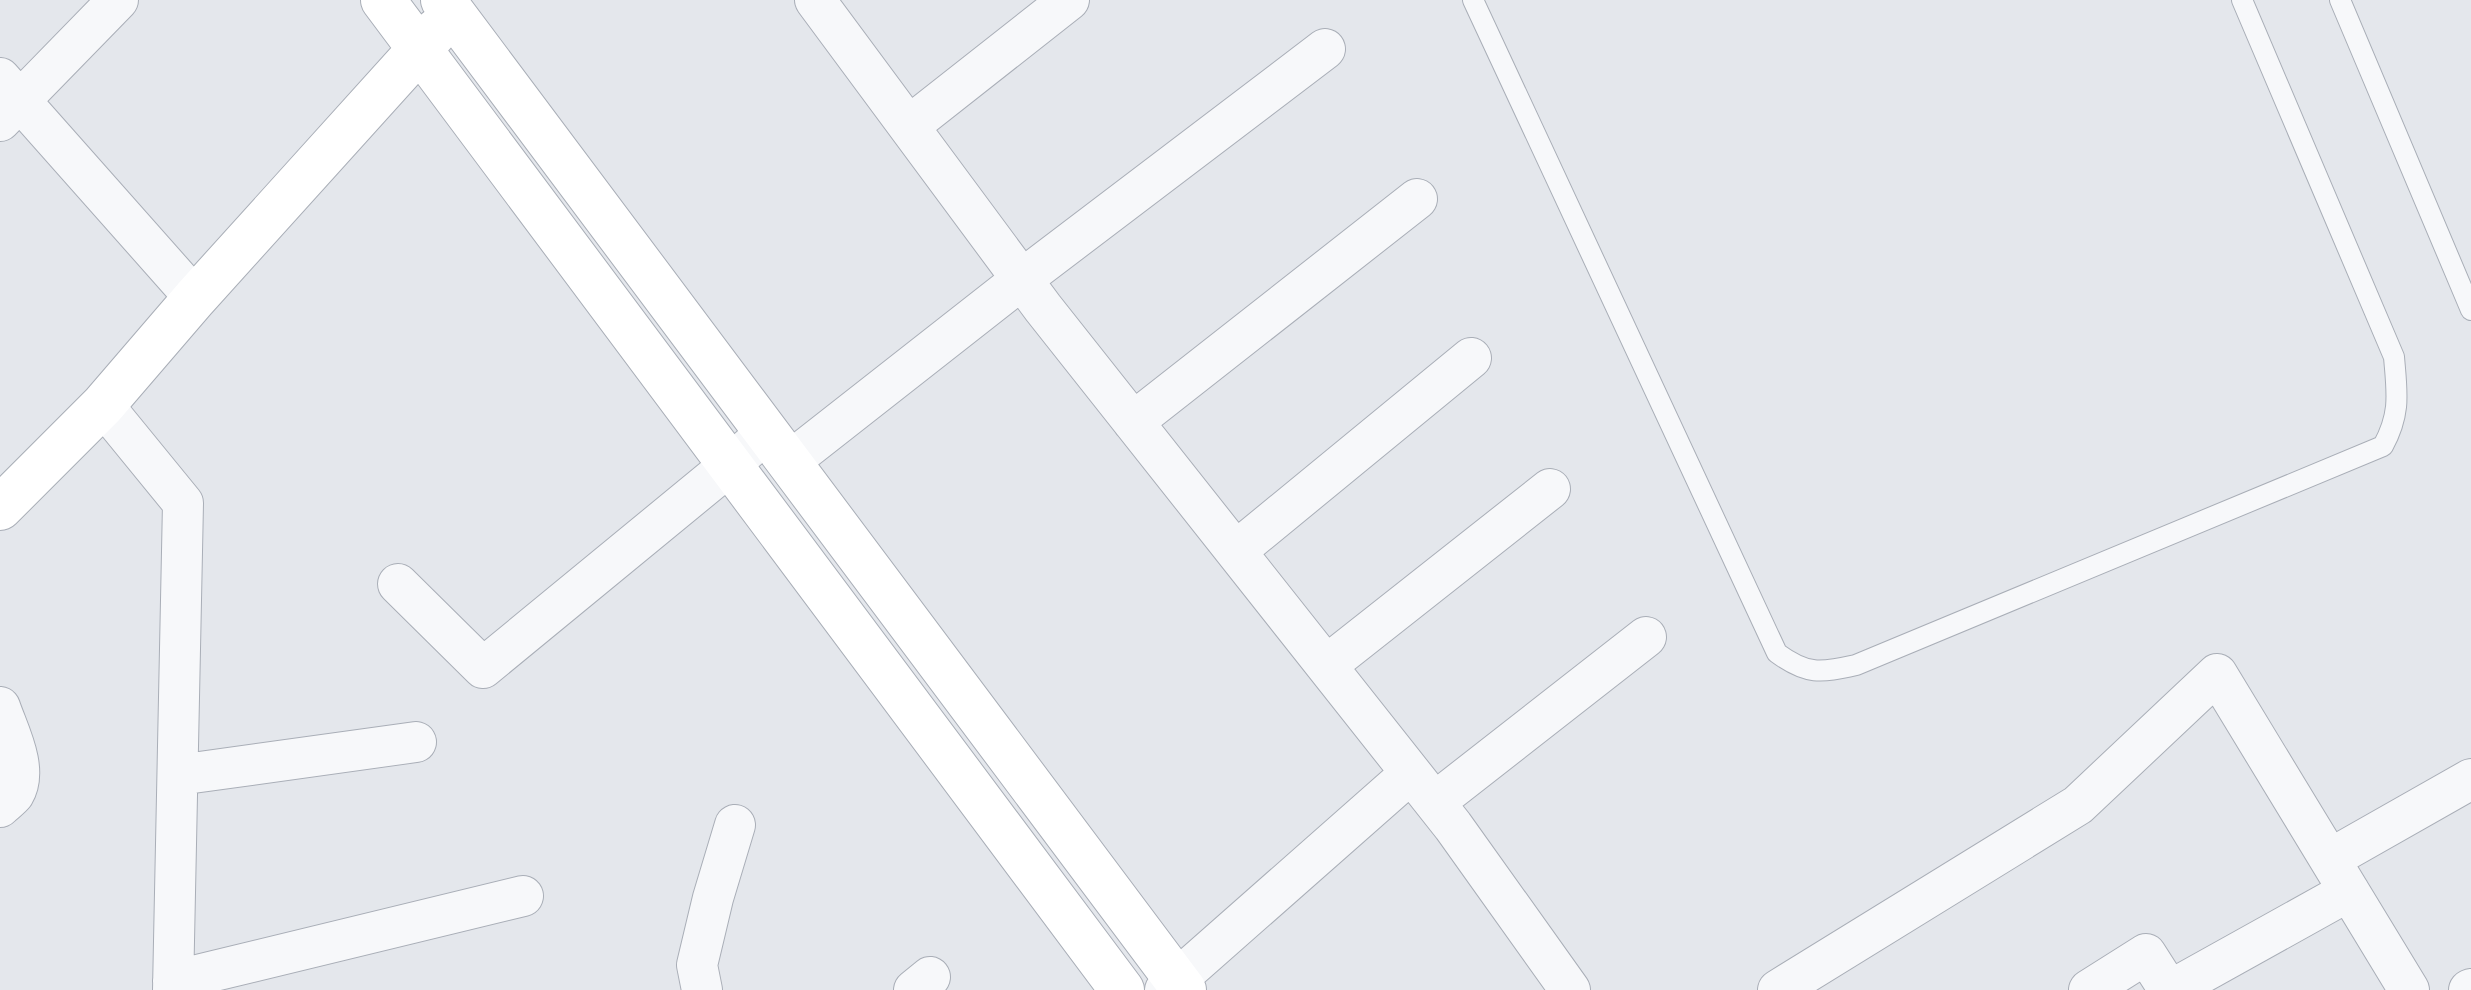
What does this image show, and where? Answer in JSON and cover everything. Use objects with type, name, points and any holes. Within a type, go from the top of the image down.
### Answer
[{"type":"street","points":[[118,0],[7,99],[195,298]]},
{"type":"street","points":[[383,0],[1122,990]]},
{"type":"street","points":[[815,0],[1021,280],[1423,787],[1570,990]]},
{"type":"street","points":[[909,126],[1069,0]]},
{"type":"street","points":[[0,508],[103,405],[195,298],[420,49],[448,6],[778,447],[1175,987],[1423,787],[1646,637]]},
{"type":"street","points":[[398,584],[483,668],[730,465],[778,447],[1021,280],[1325,49]]},
{"type":"street","points":[[1133,422],[1417,199]]},
{"type":"street","points":[[1236,551],[1471,358]]},
{"type":"street","points":[[103,405],[183,503],[173,986],[523,896]]},
{"type":"street","points":[[1327,665],[1550,489]]},
{"type":"street","points":[[1778,990],[2078,805],[2217,674],[2409,990]]},
{"type":"street","points":[[0,707],[19,764],[14,793],[0,807]]},
{"type":"street","points":[[178,775],[416,742]]},
{"type":"street","points":[[2089,990],[2146,954],[2170,990],[2340,875],[2471,779]]},
{"type":"street","points":[[702,990],[697,965],[735,825]]},
{"type":"lane","points":[[1473,0],[1777,653],[1796,667],[1822,673],[1856,665],[2383,446],[2393,428],[2398,402],[2394,357],[2242,0]]},
{"type":"lane","points":[[2340,0],[2471,310]]}]
